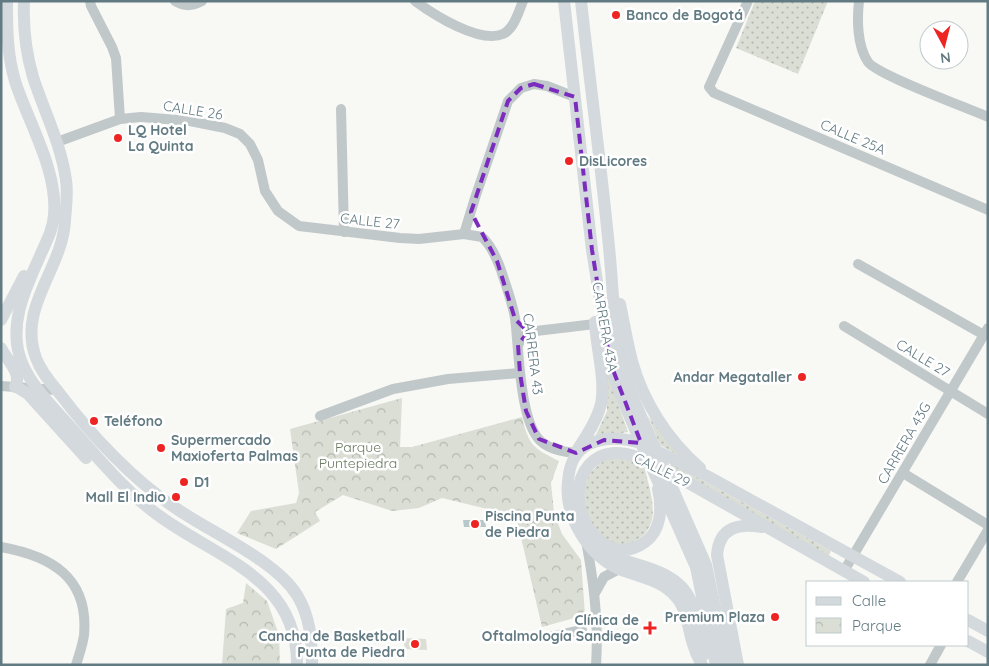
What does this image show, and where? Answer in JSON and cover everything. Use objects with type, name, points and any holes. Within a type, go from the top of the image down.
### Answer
[{"type":"main road","points":[[7,1],[9,55],[15,81],[36,135],[52,187],[54,216],[50,234],[24,294],[17,323],[17,346],[22,362],[30,378],[45,398],[107,468],[157,515],[236,564],[261,582],[286,612],[293,629],[297,665]]},
{"type":"main road","points":[[24,1],[27,49],[33,75],[57,142],[67,188],[64,236],[59,252],[36,303],[31,326],[31,342],[36,358],[44,374],[56,390],[97,438],[134,475],[161,498],[262,562],[286,581],[297,596],[307,618],[312,645],[312,665]]},
{"type":"main road","name":"CARRERA 43A","points":[[564,1],[592,250],[613,374],[637,434],[696,567],[716,665]]},
{"type":"main road","name":"CARRERA 43A","points":[[581,1],[609,248],[605,326],[629,389],[706,564],[727,665]]},
{"type":"main road","points":[[1,320],[41,244],[50,216],[52,187]]},
{"type":"main road","points":[[609,248],[632,360],[640,386],[651,408],[669,435],[709,477]]},
{"type":"main road","points":[[605,326],[601,404],[591,427],[576,453],[569,472],[568,497],[574,520],[586,540],[603,560],[619,569],[654,582],[675,596],[684,610],[694,649],[702,665]]},
{"type":"main road","points":[[3,351],[15,354],[24,350],[31,342]]},
{"type":"main road","points":[[3,351],[17,375],[18,383],[16,387],[28,394],[85,456],[93,463],[107,468]]},
{"type":"main road","name":"CALLE 29","points":[[576,453],[596,442],[612,439],[631,440],[641,443],[709,477],[898,581]]},
{"type":"main road","name":"CALLE 29","points":[[654,471],[660,503],[657,526],[647,540],[630,549],[614,549],[599,541],[581,512],[578,494],[581,476],[593,461],[600,456],[615,452],[631,454],[862,581]]},
{"type":"main road","points":[[738,665],[717,548],[726,532],[734,527],[749,525],[770,529]]},
{"type":"main road","points":[[586,540],[606,553],[660,572],[680,586],[691,602],[709,665]]},
{"type":"main road","points":[[969,621],[988,631]]},
{"type":"main road","points":[[969,642],[988,652]]},
{"type":"street","points":[[90,1],[116,58],[120,118]]},
{"type":"street","points":[[175,1],[183,6],[190,6],[202,1]]},
{"type":"street","points":[[415,1],[456,25],[487,36],[503,34],[510,28],[523,1]]},
{"type":"street","name":"CALLE 25A","points":[[748,1],[709,87],[714,93],[988,210]]},
{"type":"street","points":[[852,1],[858,14]]},
{"type":"street","points":[[859,1],[858,14],[863,52],[868,63],[877,70],[988,117]]},
{"type":"street","points":[[481,236],[464,234],[474,198],[508,101],[522,88],[534,84],[547,86],[575,96]]},
{"type":"street","points":[[341,110],[344,232]]},
{"type":"street","name":"CALLE 26","points":[[57,142],[120,118],[141,117],[190,121],[225,128],[240,134],[250,144],[258,160],[265,192],[278,211]]},
{"type":"street","name":"CALLE 27","points":[[278,211],[299,226],[344,232],[419,238],[464,234]]},
{"type":"street","name":"CARRERA 43","points":[[471,212],[481,236],[485,238],[498,261],[512,303],[520,373],[526,411],[531,425],[539,439],[550,447],[576,453]]},
{"type":"street","points":[[858,264],[986,332]]},
{"type":"street","points":[[515,319],[527,328],[536,331]]},
{"type":"street","points":[[518,346],[523,336],[536,331],[605,326]]},
{"type":"street","name":"CALLE 27","points":[[844,326],[988,414]]},
{"type":"street","name":"CARRERA 43G","points":[[844,571],[986,332]]},
{"type":"street","points":[[320,416],[393,389],[448,379],[520,373]]},
{"type":"street","points":[[1,386],[56,390]]},
{"type":"street","points":[[903,473],[988,525]]},
{"type":"street","points":[[959,581],[988,530]]},
{"type":"street","points":[[586,540],[595,593],[597,626],[596,665]]},
{"type":"street","points":[[1,548],[20,551],[40,558],[72,580],[79,595],[84,614],[84,636],[76,665]]},
{"type":"street","points":[[595,593],[604,577],[619,569]]},
{"type":"street","points":[[545,638],[582,630]]},
{"type":"street","points":[[930,665],[940,646]]},
{"type":"highlighted area","points":[[534,84],[575,97],[592,250],[610,362],[641,443],[604,440],[576,453],[539,439],[526,411],[520,373],[518,345],[528,332],[515,319],[497,261],[471,212],[508,101],[521,88]]},
{"type":"green space","points":[[755,1],[828,1],[798,74],[736,48]]},
{"type":"green space","points":[[606,369],[628,432],[595,437],[607,411]]},
{"type":"green space","name":"Parque Puntepiedra","points":[[402,398],[400,447],[412,447],[522,417],[527,434],[533,445],[543,453],[559,461],[551,483],[554,513],[562,534],[581,560],[585,615],[542,627],[516,516],[442,498],[419,508],[392,511],[343,495],[315,512],[320,521],[276,549],[237,533],[251,511],[296,503],[299,493],[290,429]]},
{"type":"green space","points":[[648,416],[681,457],[660,445]]},
{"type":"green space","points":[[607,459],[630,460],[644,466],[651,492],[653,515],[650,525],[644,534],[635,541],[620,547],[598,536],[584,511],[584,486],[590,473]]},
{"type":"green space","points":[[671,463],[831,551],[828,557],[670,469]]},
{"type":"green space","points":[[246,583],[267,601],[279,635],[280,665],[222,665],[226,609],[243,603]]},
{"type":"green space","name":"Cancha de Basketball Punta de Piedra","points":[[403,638],[426,639],[427,650],[405,649]]},
{"type":"shaded area","name":"Piscina Punta de Piedra","points":[[463,520],[485,520],[486,527],[464,527]]},
{"type":"place","name":"Banco de Bogotá","points":[[616,15]]},
{"type":"place","name":"LQ Hotel La Quinta","points":[[118,138]]},
{"type":"place","name":"DisLicores","points":[[569,161]]},
{"type":"place","name":"Andar Megataller","points":[[802,377]]},
{"type":"place","name":"Teléfono","points":[[94,421]]},
{"type":"place","name":"Supermercado Maxioferta Palmas","points":[[161,448]]},
{"type":"place","name":"D1","points":[[184,482]]},
{"type":"place","name":"Mall El Indio","points":[[176,497]]},
{"type":"place","name":"Piscina Punta de Piedra","points":[[475,524]]},
{"type":"place","name":"Premium Plaza","points":[[775,617]]},
{"type":"place","name":"Clínica de Oftalmología Sandiego","points":[[650,628]]},
{"type":"place","name":"Cancha de Basketball Punta de Piedra","points":[[415,644]]}]
